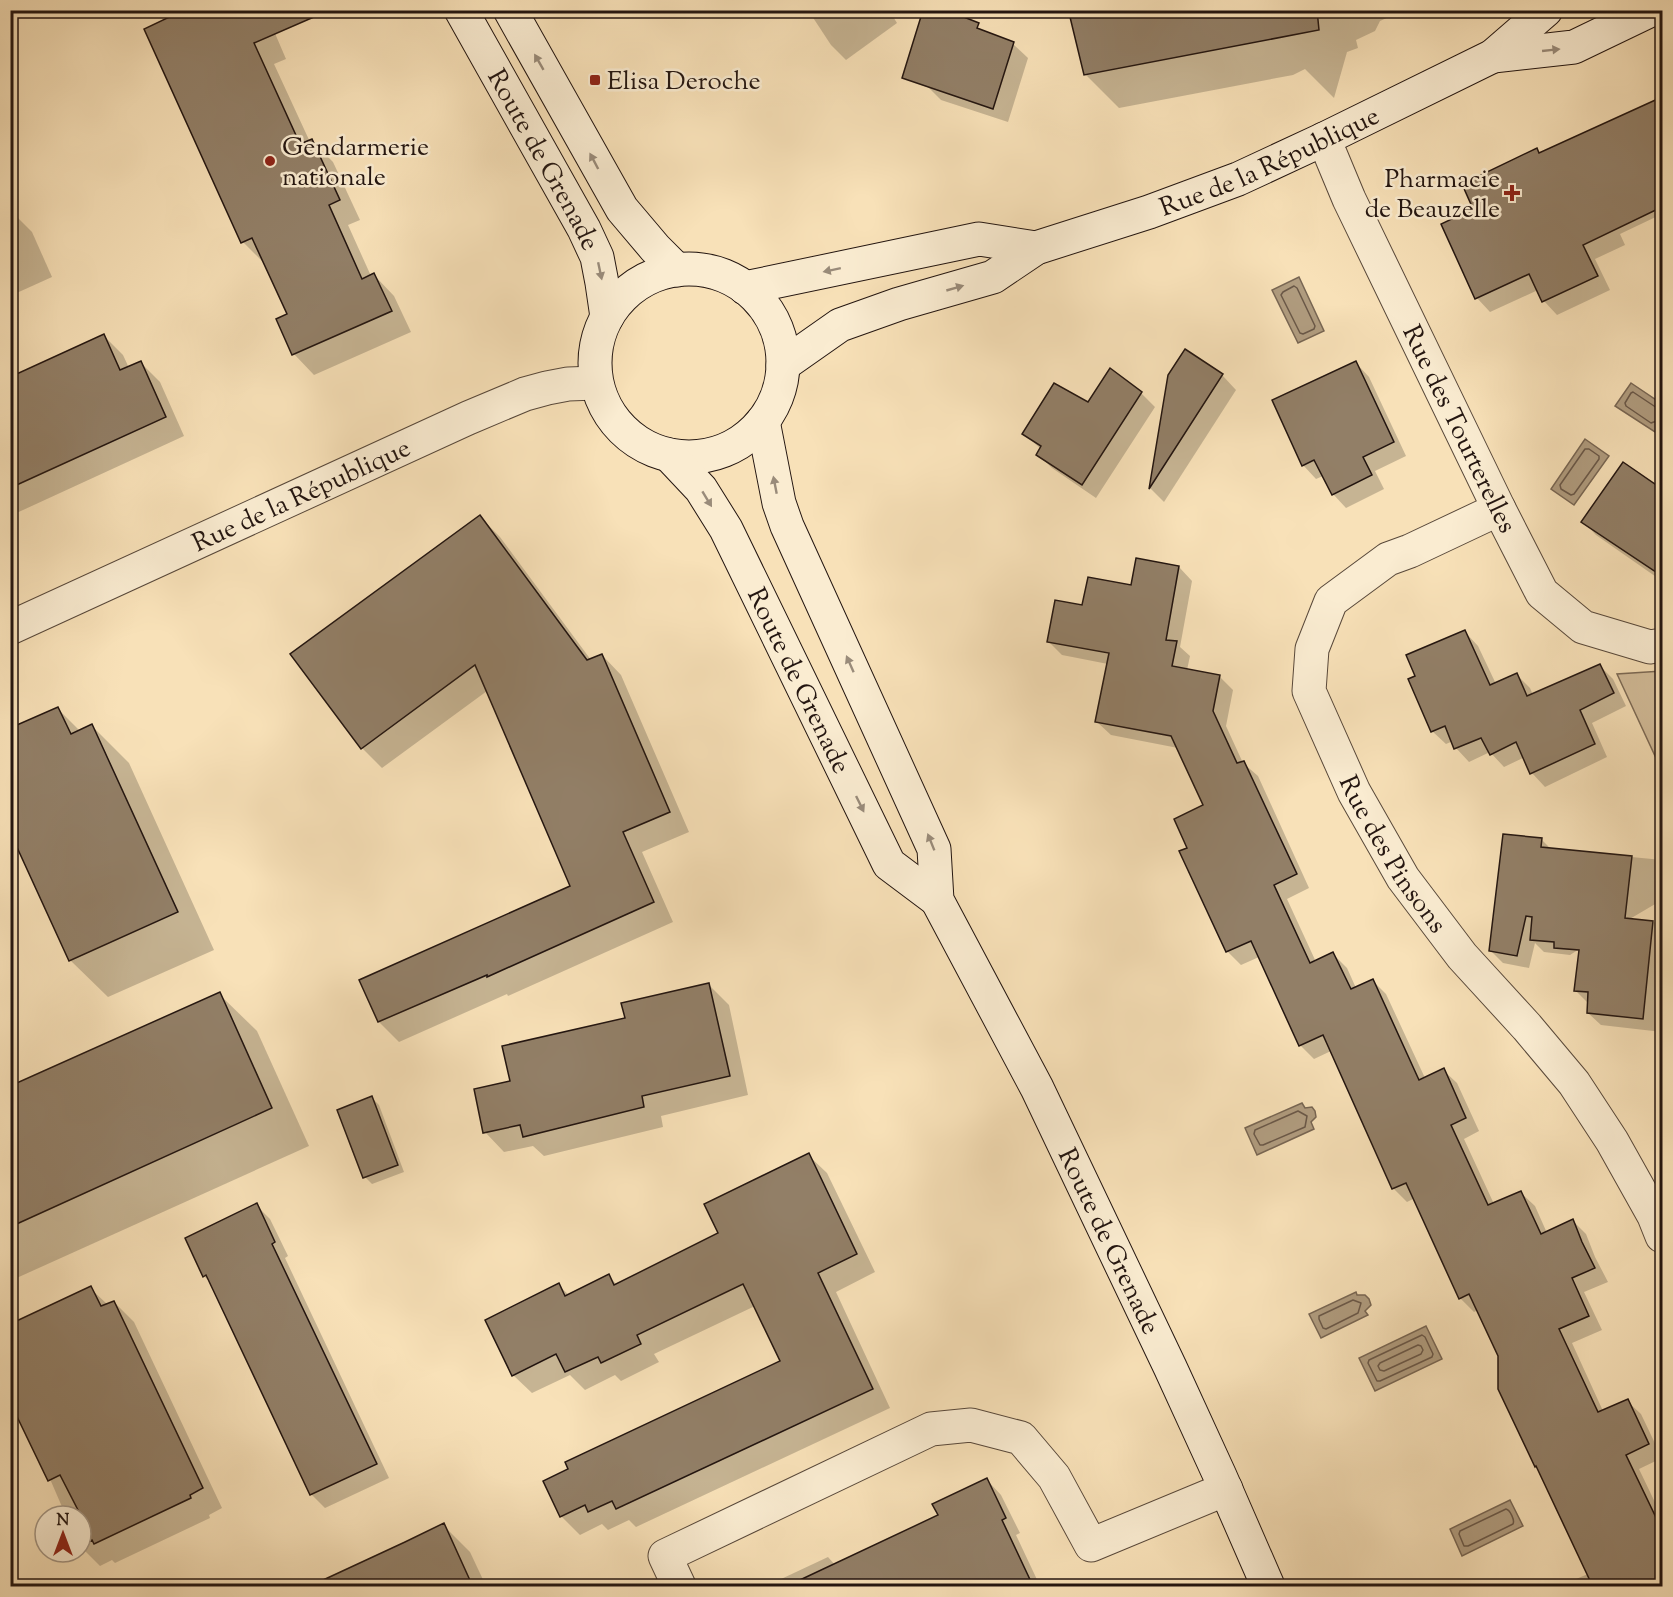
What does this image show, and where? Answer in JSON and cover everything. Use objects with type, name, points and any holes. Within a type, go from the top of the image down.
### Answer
[{"type":"street","name":"Route de Grenade","points":[[461,10],[588,238],[597,257],[607,317]]},
{"type":"street","name":"Route de Grenade","points":[[510,10],[622,209],[677,270]]},
{"type":"street","name":"Rue de la République","points":[[783,365],[840,325],[899,304],[993,277],[1036,248],[1149,212],[1238,179],[1324,139],[1493,56],[1546,10]]},
{"type":"street","name":"Rue de la République","points":[[1493,56],[1574,47],[1651,10]]},
{"type":"street","name":"Rue des Tourterelles","points":[[1324,139],[1349,199],[1499,509],[1542,592],[1583,627],[1650,647],[1662,645]]},
{"type":"street","name":"Rue de la République","points":[[745,288],[979,239],[1036,248]]},
{"type":"street","points":[[677,270],[701,270],[724,276],[745,288],[766,309],[779,336],[783,365],[774,404],[763,421],[744,439],[721,451],[695,456],[669,455],[650,449],[632,438],[616,423],[604,404],[596,383],[595,358],[599,334],[607,317],[628,290],[651,276],[677,270]]},
{"type":"street","name":"Rue de la République","points":[[10,628],[515,398],[568,384],[596,383]]},
{"type":"street","name":"Route de Grenade","points":[[763,421],[779,503],[787,526],[934,849],[937,900],[1037,1088],[1170,1367],[1268,1587]]},
{"type":"street","name":"Route de Grenade","points":[[669,455],[701,489],[726,529],[889,864],[937,900]]},
{"type":"street","name":"Rue des Pinsons","points":[[1499,509],[1388,560],[1331,601],[1312,649],[1309,691],[1354,792],[1403,878],[1462,956],[1574,1083],[1612,1140],[1654,1216],[1662,1236]]},
{"type":"street","points":[[679,1587],[665,1556],[931,1429],[971,1425],[1021,1438],[1054,1477],[1091,1545],[1226,1489]]},
{"type":"shaded area","points":[[1662,671],[1662,771],[1617,674]]},
{"type":"water","points":[[1299,277],[1324,331],[1298,343],[1272,290]]},
{"type":"water","points":[[1631,383],[1662,404],[1662,421],[1655,432],[1615,406]]},
{"type":"water","points":[[1585,439],[1609,456],[1574,505],[1551,489]]},
{"type":"water","points":[[1302,1103],[1305,1108],[1312,1107],[1315,1111],[1316,1117],[1311,1122],[1314,1129],[1257,1155],[1245,1128]]},
{"type":"water","points":[[1356,1292],[1357,1295],[1365,1295],[1369,1299],[1371,1305],[1365,1311],[1368,1315],[1321,1338],[1309,1314]]},
{"type":"water","points":[[1426,1326],[1442,1359],[1375,1391],[1359,1358]]},
{"type":"water","points":[[1510,1500],[1523,1526],[1462,1556],[1450,1529]]},
{"type":"building","name":"Gendarmerie nationale","points":[[184,10],[330,10],[254,43],[300,144],[312,139],[340,200],[329,205],[362,279],[374,273],[392,311],[292,355],[276,319],[287,314],[252,238],[241,243],[144,29]]},
{"type":"building","points":[[923,10],[946,10],[979,23],[977,28],[1014,42],[993,109],[902,78]]},
{"type":"building","points":[[1108,10],[1317,10],[1319,30],[1084,75],[1070,17]]},
{"type":"building","points":[[1662,97],[1662,207],[1583,245],[1598,276],[1542,302],[1529,274],[1475,299],[1441,224],[1473,209],[1462,184],[1537,148],[1539,153]]},
{"type":"building","points":[[104,334],[120,370],[141,361],[166,417],[10,488],[10,377]]},
{"type":"building","points":[[1185,349],[1223,374],[1149,489],[1168,375]]},
{"type":"building","points":[[1356,361],[1394,442],[1363,457],[1372,475],[1332,495],[1314,460],[1302,466],[1272,400]]},
{"type":"building","points":[[1110,368],[1142,392],[1082,485],[1036,455],[1041,446],[1022,434],[1054,383],[1088,402]]},
{"type":"building","points":[[1623,462],[1662,489],[1662,576],[1581,522]]},
{"type":"building","points":[[480,515],[587,660],[602,654],[670,812],[623,832],[654,902],[487,977],[487,975],[378,1022],[359,980],[570,886],[475,665],[361,749],[290,654]]},
{"type":"building","points":[[1136,558],[1179,566],[1166,640],[1177,641],[1172,666],[1220,675],[1213,711],[1237,763],[1244,761],[1297,874],[1274,885],[1310,963],[1333,952],[1351,989],[1373,979],[1419,1080],[1444,1068],[1466,1118],[1451,1125],[1488,1205],[1521,1191],[1541,1234],[1573,1219],[1595,1268],[1572,1278],[1589,1316],[1559,1329],[1598,1412],[1628,1399],[1649,1444],[1626,1455],[1662,1530],[1662,1587],[1593,1587],[1498,1389],[1498,1356],[1469,1294],[1459,1299],[1406,1183],[1392,1189],[1323,1035],[1299,1046],[1251,941],[1226,952],[1179,851],[1187,848],[1174,819],[1203,805],[1171,736],[1095,722],[1109,653],[1047,642],[1055,600],[1082,605],[1088,577],[1131,585]]},
{"type":"building","points":[[1465,630],[1490,685],[1517,673],[1527,696],[1600,664],[1614,693],[1580,710],[1595,744],[1530,774],[1516,742],[1490,755],[1481,738],[1454,749],[1445,726],[1431,732],[1408,679],[1415,676],[1406,655]]},
{"type":"building","points":[[58,707],[71,734],[92,724],[178,912],[69,961],[10,832],[10,728]]},
{"type":"building","points":[[1503,834],[1542,838],[1541,847],[1632,856],[1625,918],[1653,921],[1643,1019],[1587,1013],[1588,992],[1574,991],[1579,950],[1554,948],[1554,942],[1530,940],[1532,917],[1526,916],[1517,956],[1489,951]]},
{"type":"building","points":[[709,983],[730,1076],[642,1096],[644,1107],[523,1137],[520,1125],[483,1133],[474,1089],[510,1081],[502,1046],[625,1018],[621,1003]]},
{"type":"building","points":[[220,992],[272,1108],[10,1227],[10,1086]]},
{"type":"building","points":[[372,1096],[398,1165],[363,1178],[337,1110]]},
{"type":"building","points":[[809,1153],[857,1254],[818,1273],[873,1389],[616,1509],[612,1501],[588,1512],[585,1505],[560,1517],[543,1481],[568,1469],[565,1462],[780,1361],[743,1284],[637,1335],[641,1344],[601,1363],[598,1357],[565,1372],[556,1354],[512,1376],[485,1320],[559,1283],[565,1296],[609,1274],[614,1285],[718,1233],[704,1204]]},
{"type":"building","points":[[257,1203],[275,1242],[272,1244],[377,1464],[310,1495],[206,1275],[203,1277],[185,1238]]},
{"type":"building","points":[[91,1286],[101,1306],[114,1301],[203,1488],[190,1495],[191,1498],[94,1544],[93,1504],[75,1504],[60,1475],[48,1481],[10,1402],[10,1324]]},
{"type":"building","points":[[987,1478],[1006,1518],[1002,1520],[1033,1586],[785,1587],[938,1515],[932,1504]]},
{"type":"building","points":[[444,1523],[473,1587],[308,1587],[405,1542]]},
{"type":"place","name":"Elisa Deroche","points":[[595,80]]},
{"type":"place","name":"Gendarmerie nationale","points":[[270,161]]},
{"type":"place","name":"Pharmacie de Beauzelle","points":[[1512,193]]}]
